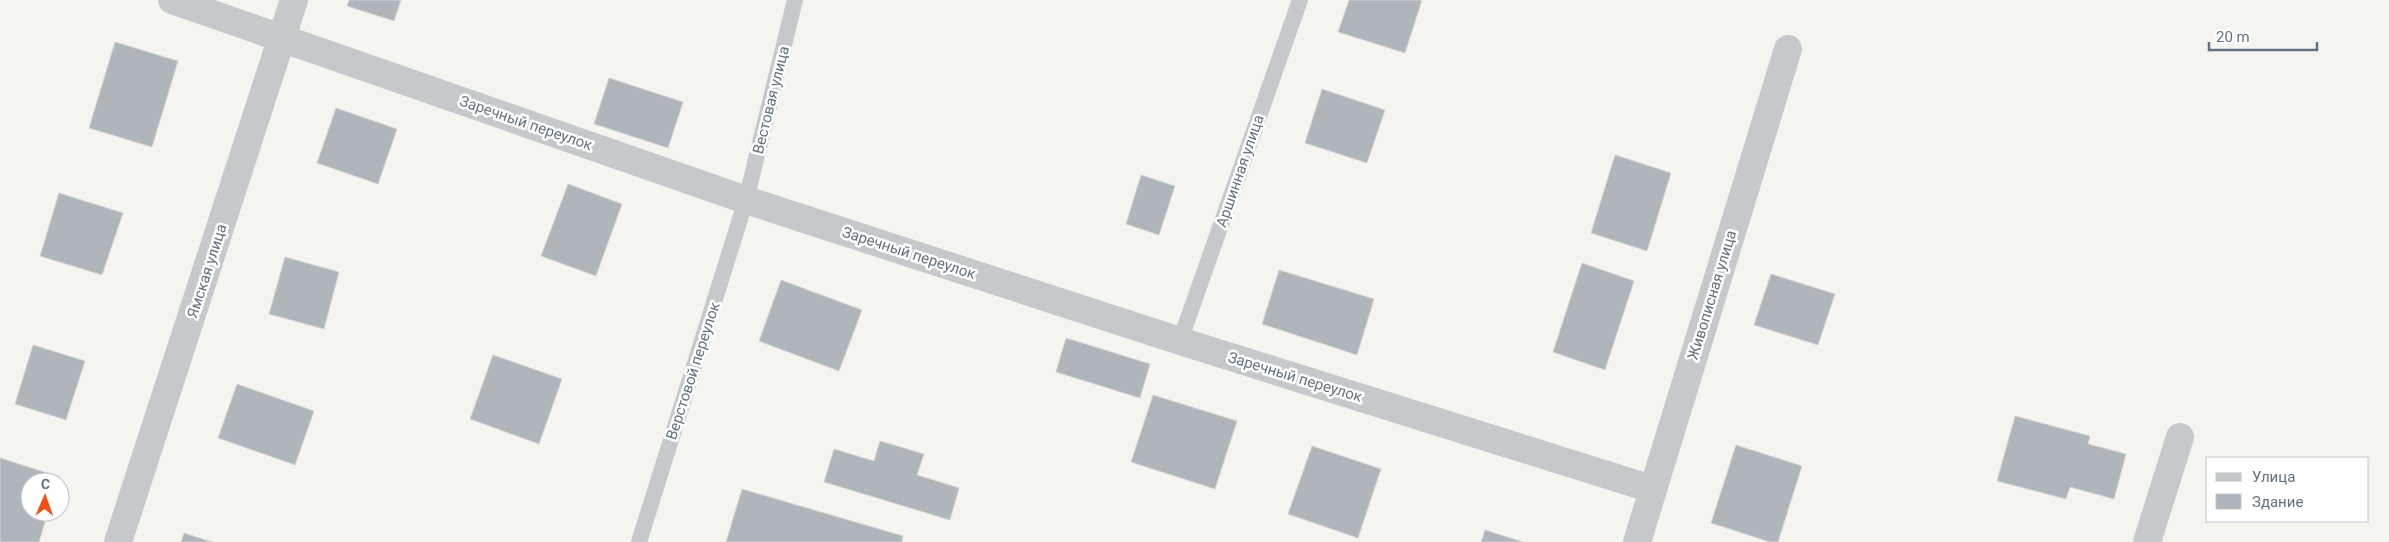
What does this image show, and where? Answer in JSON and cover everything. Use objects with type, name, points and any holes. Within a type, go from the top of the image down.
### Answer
[{"type":"street","name":"Заречный переулок","points":[[172,0],[746,200],[1180,341],[1652,489]]},
{"type":"street","name":"Ямская улица","points":[[118,542],[294,0]]},
{"type":"street","name":"Живописная улица","points":[[1637,542],[1788,49]]},
{"type":"street","points":[[2147,542],[2180,437]]},
{"type":"lane","name":"Вестовая улица","points":[[746,200],[795,0]]},
{"type":"lane","name":"Аршинная улица","points":[[1180,341],[1300,0]]},
{"type":"lane","name":"Верстовой переулок","points":[[639,542],[746,200]]},
{"type":"building","points":[[349,0],[401,0],[394,21],[347,6]]},
{"type":"building","points":[[1349,0],[1422,0],[1405,53],[1338,32]]},
{"type":"building","points":[[115,42],[178,61],[152,147],[89,128]]},
{"type":"building","points":[[609,78],[683,102],[668,148],[594,124]]},
{"type":"building","points":[[1322,89],[1385,110],[1367,163],[1305,143]]},
{"type":"building","points":[[336,108],[397,129],[378,184],[317,163]]},
{"type":"building","points":[[1615,155],[1671,173],[1647,251],[1591,233]]},
{"type":"building","points":[[1141,175],[1175,186],[1159,235],[1126,224]]},
{"type":"building","points":[[568,184],[622,204],[596,276],[541,256]]},
{"type":"building","points":[[59,193],[123,213],[102,275],[40,256]]},
{"type":"building","points":[[285,257],[339,272],[324,329],[269,314]]},
{"type":"building","points":[[1582,263],[1634,281],[1605,370],[1553,352]]},
{"type":"building","points":[[1279,270],[1374,299],[1357,355],[1262,324]]},
{"type":"building","points":[[1771,274],[1835,294],[1818,345],[1754,325]]},
{"type":"building","points":[[781,280],[862,310],[839,371],[759,341]]},
{"type":"building","points":[[1066,338],[1150,364],[1140,398],[1056,372]]},
{"type":"building","points":[[33,345],[85,361],[66,420],[15,404]]},
{"type":"building","points":[[493,355],[562,379],[539,444],[470,419]]},
{"type":"building","points":[[237,384],[314,411],[295,465],[218,438]]},
{"type":"building","points":[[1153,395],[1237,421],[1215,489],[1131,462]]},
{"type":"building","points":[[2015,416],[2090,436],[2088,444],[2126,454],[2114,499],[2070,487],[2066,499],[1997,481]]},
{"type":"building","points":[[880,441],[924,454],[917,475],[959,488],[950,520],[824,482],[834,449],[874,461]]},
{"type":"building","points":[[1736,445],[1802,466],[1778,542],[1770,542],[1711,523]]},
{"type":"building","points":[[1312,446],[1381,469],[1358,538],[1288,514]]},
{"type":"building","points":[[0,458],[44,472],[20,472],[20,522],[45,522],[39,542],[0,542]]},
{"type":"building","points":[[742,489],[903,536],[902,542],[726,542]]},
{"type":"building","points":[[1485,530],[1523,542],[1481,542]]},
{"type":"building","points":[[184,533],[212,542],[181,542]]}]
